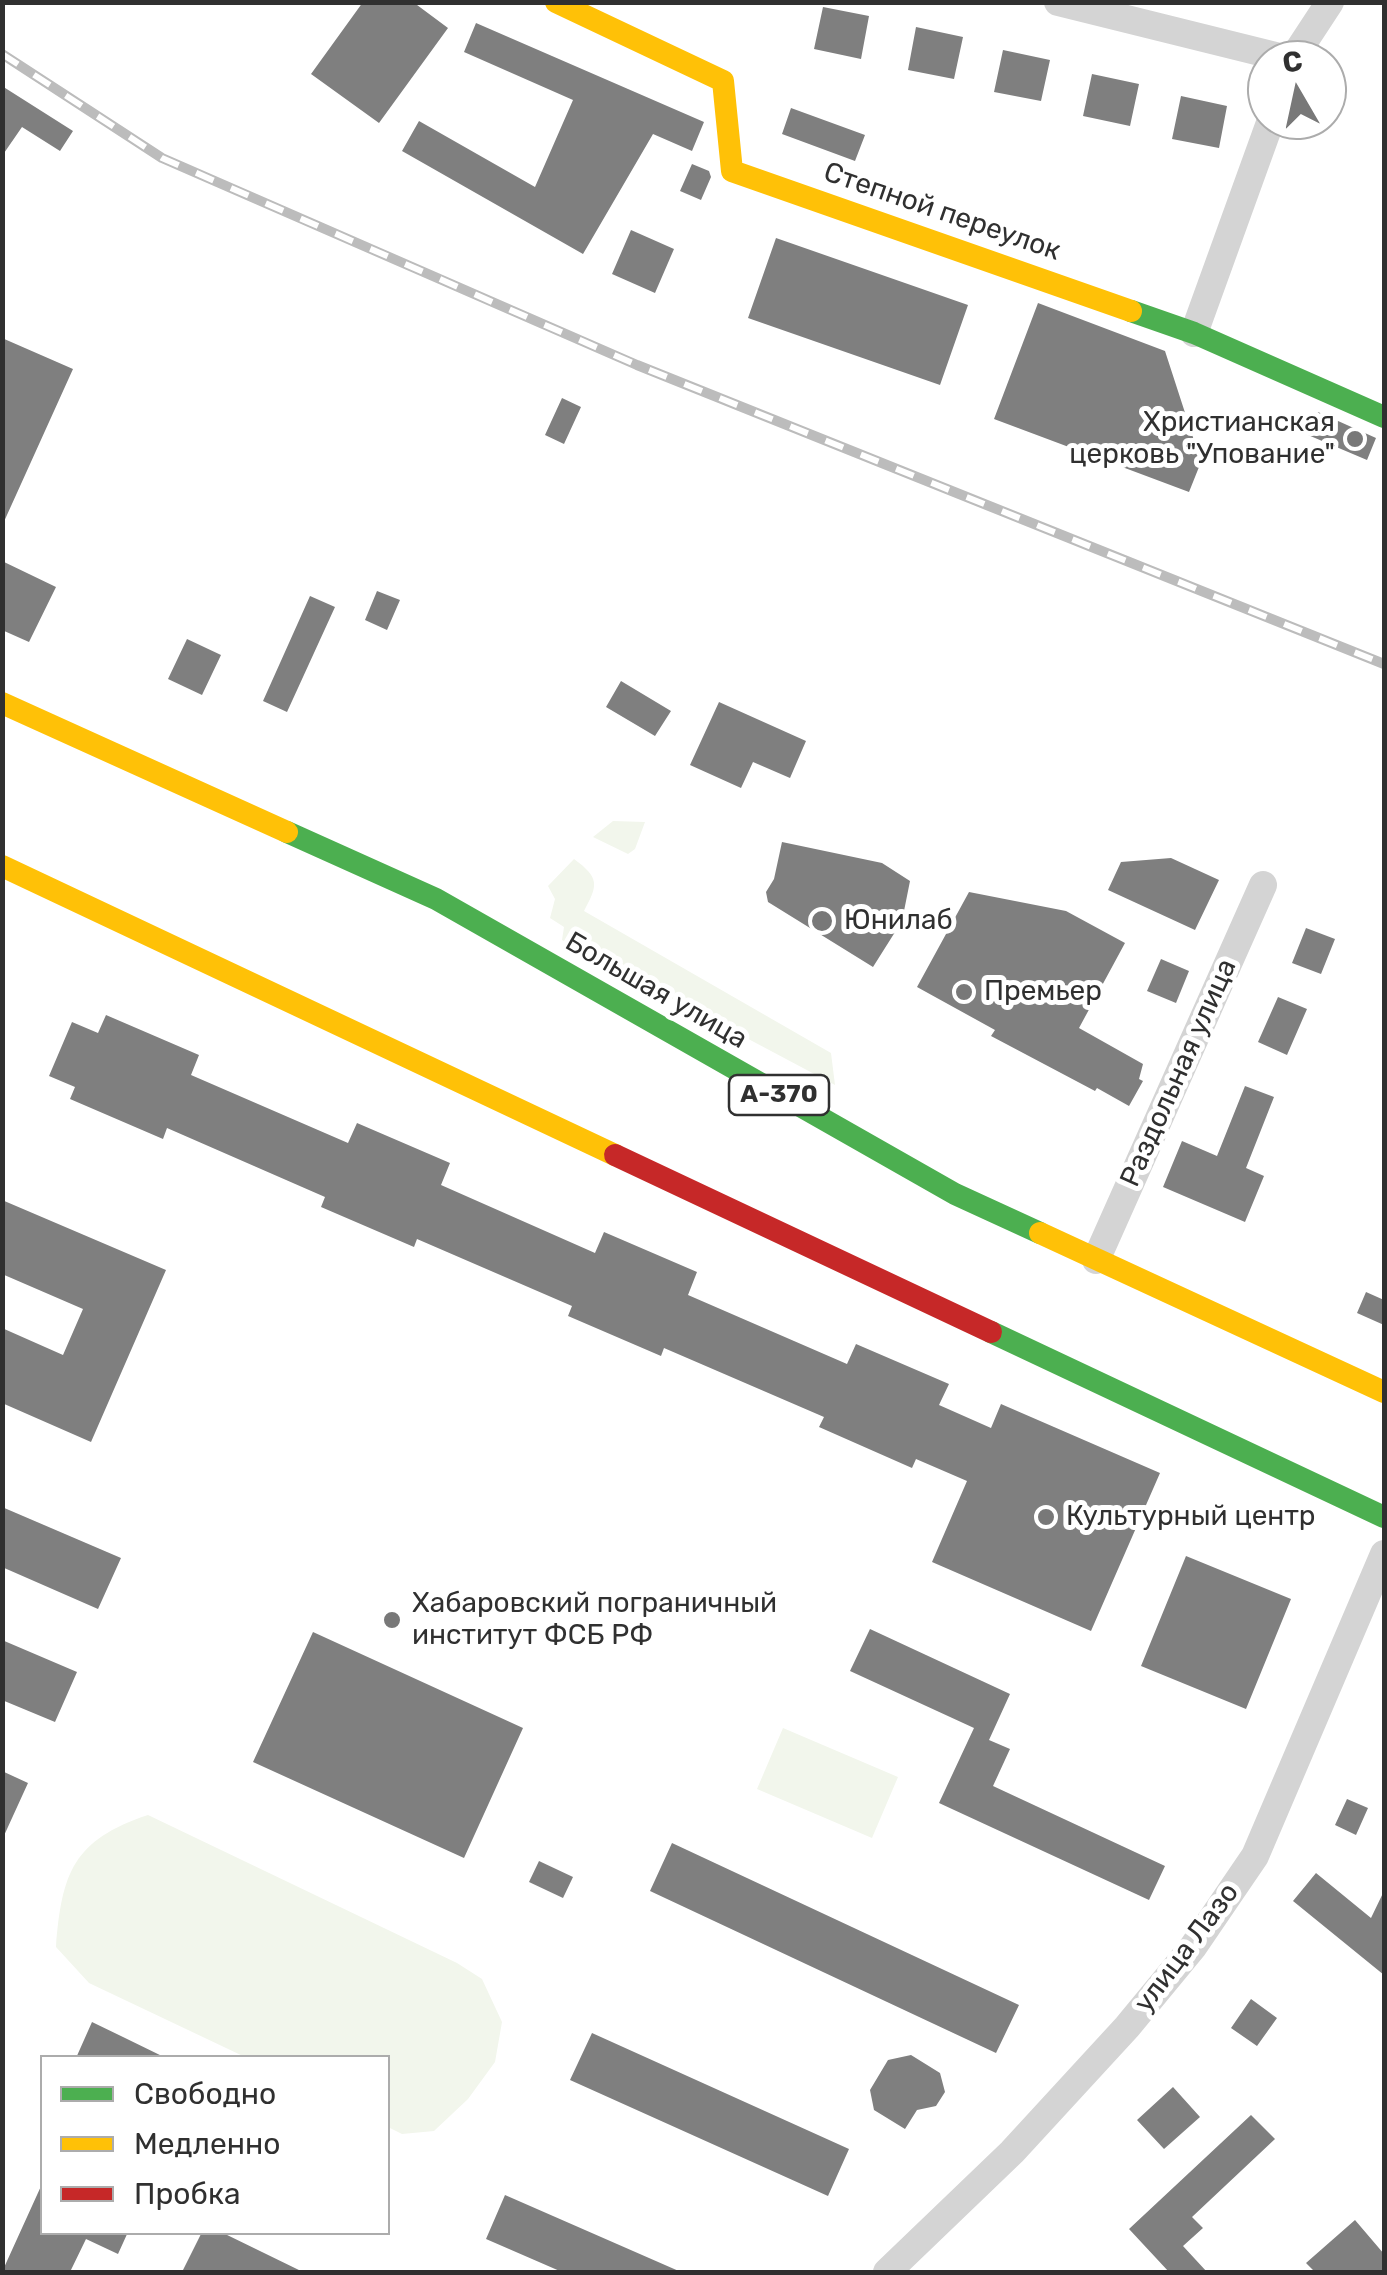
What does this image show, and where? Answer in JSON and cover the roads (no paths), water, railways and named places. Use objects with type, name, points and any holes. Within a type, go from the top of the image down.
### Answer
[{"type":"main road","name":"Степной переулок","points":[[556,2],[723,81],[732,171],[1194,332],[1384,417]]},
{"type":"main road","name":"Большая улица","points":[[2,703],[436,900],[955,1194],[1384,1392]]},
{"type":"main road","points":[[2,866],[1384,1516]]},
{"type":"street","points":[[1058,2],[1247,49]]},
{"type":"street","points":[[1305,40],[1330,2]]},
{"type":"street","points":[[1194,332],[1263,140]]},
{"type":"street","name":"Раздольная улица","points":[[1096,1260],[1263,885]]},
{"type":"street","name":"улица Лазо","points":[[887,2272],[1012,2152],[1127,2027],[1193,1947],[1255,1856],[1384,1554]]},
{"type":"railway","points":[[2,54],[162,158],[637,365],[1384,664]]},
{"type":"place","name":"Христианская церковь \"Упование\"","points":[[1355,439]]},
{"type":"place","name":"Юнилаб","points":[[822,921]]},
{"type":"place","name":"Премьер","points":[[964,992]]},
{"type":"place","name":"Культурный центр","points":[[1046,1517]]},
{"type":"place","name":"Хабаровский пограничный институт ФСБ РФ","points":[[392,1620]]}]
